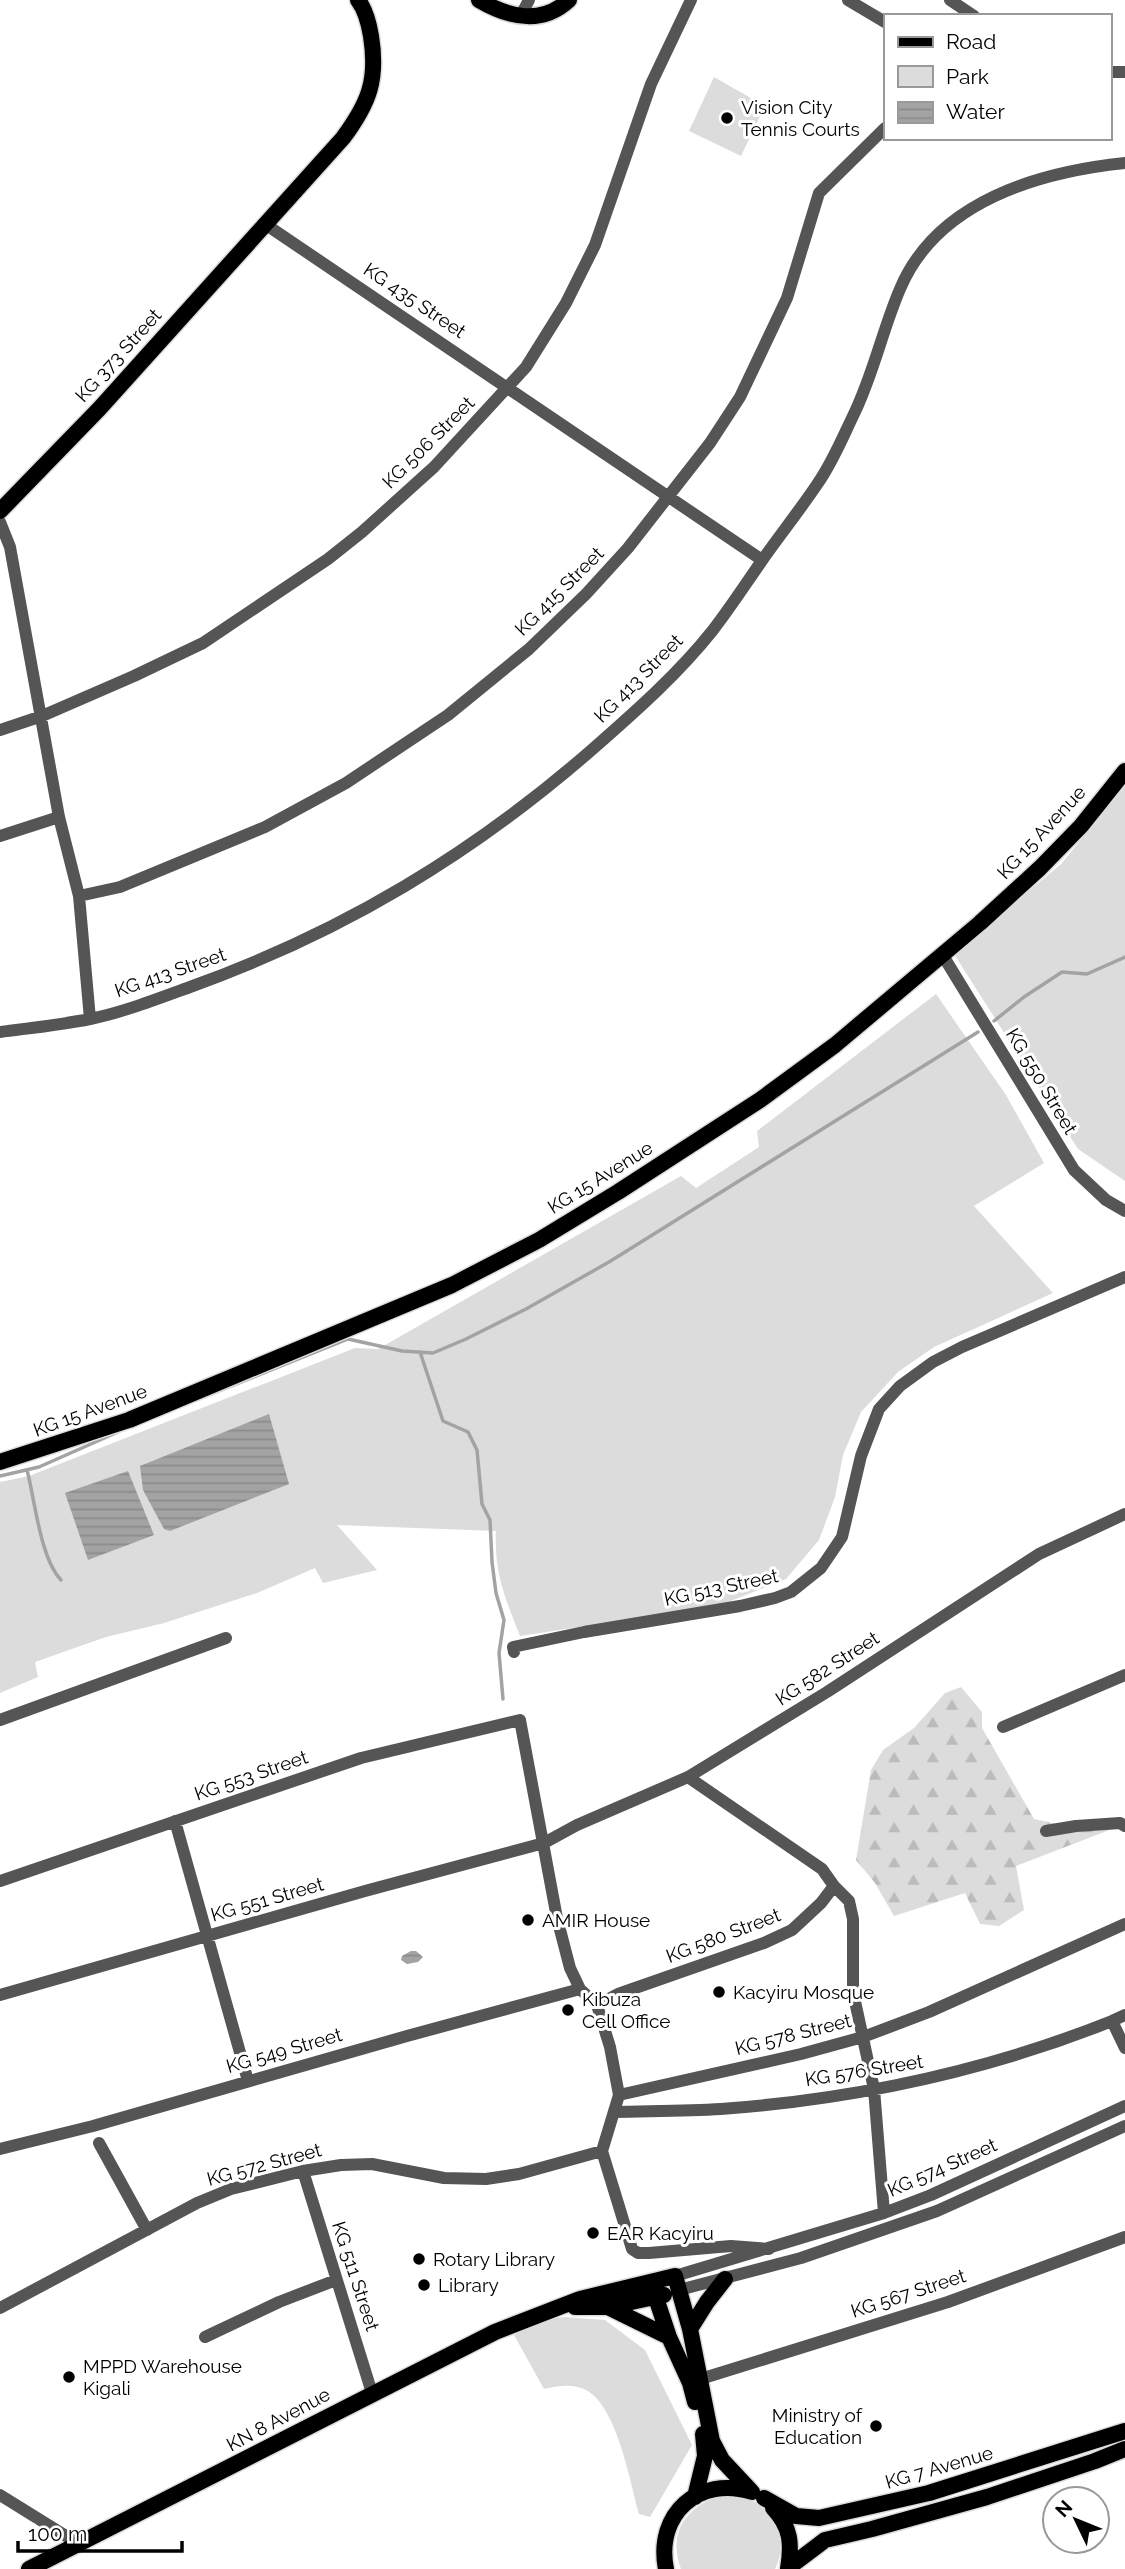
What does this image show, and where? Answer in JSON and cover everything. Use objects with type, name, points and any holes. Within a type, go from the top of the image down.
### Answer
[{"type":"main road","points":[[265,224],[344,138],[361,114],[375,68],[370,30],[358,0]]},
{"type":"main road","points":[[479,0],[502,13],[520,17],[544,15],[569,0]]},
{"type":"main road","name":"KG 373 Street","points":[[0,511],[100,408],[265,224]]},
{"type":"main road","name":"KG 15 Avenue","points":[[0,1462],[129,1420],[452,1285],[539,1240],[760,1100],[835,1045],[1040,868],[1081,826],[1125,771]]},
{"type":"main road","points":[[690,2329],[706,2302],[725,2279]]},
{"type":"main road","points":[[695,2497],[705,2456],[695,2381],[690,2329],[677,2283],[654,2290],[669,2337],[695,2381],[717,2453],[782,2517],[789,2530],[791,2542],[788,2569]]},
{"type":"main road","name":"KN 8 Avenue","points":[[549,2309],[608,2307],[654,2290]]},
{"type":"main road","name":"KN 8 Avenue","points":[[29,2569],[484,2337],[549,2309],[580,2299],[654,2290]]},
{"type":"main road","points":[[608,2307],[669,2337]]},
{"type":"main road","name":"KG 7 Avenue","points":[[757,2495],[796,2516],[818,2518],[929,2493],[1125,2431]]},
{"type":"main road","points":[[788,2569],[825,2540],[987,2497],[1125,2449]]},
{"type":"main road","points":[[666,2569],[664,2539],[672,2518],[687,2501],[706,2490],[729,2487],[757,2495]]},
{"type":"street","points":[[520,17],[529,0]]},
{"type":"street","name":"KG 506 Street","points":[[0,730],[42,716],[170,661],[249,613],[328,559],[435,467],[526,367],[547,335],[595,245],[651,84],[691,0]]},
{"type":"street","points":[[848,0],[884,21]]},
{"type":"street","points":[[950,0],[971,14]]},
{"type":"street","name":"KG 415 Street","points":[[79,896],[120,887],[265,827],[346,783],[448,715],[529,649],[586,594],[628,548],[710,443],[740,397],[787,298],[819,193],[884,129]]},
{"type":"street","name":"KG 413 Street","points":[[0,1031],[90,1019],[146,1003],[234,971],[353,917],[427,874],[499,824],[644,704],[711,632],[820,481],[856,411],[901,286],[927,246],[960,216],[998,194],[1024,183],[1054,174],[1125,163]]},
{"type":"street","name":"KG 435 Street","points":[[265,224],[762,560]]},
{"type":"street","points":[[0,522],[10,547],[59,817],[79,896],[90,1019]]},
{"type":"street","points":[[0,835],[59,817]]},
{"type":"street","name":"KG 550 Street","points":[[942,954],[1074,1171],[1106,1200],[1125,1211]]},
{"type":"street","name":"KG 513 Street","points":[[514,1652],[513,1647],[583,1632],[740,1606],[791,1592],[821,1568],[842,1537],[861,1456],[878,1409],[900,1386],[933,1362],[962,1347],[1125,1277]]},
{"type":"street","name":"KG 582 Street","points":[[544,1843],[577,1825],[688,1777],[827,1692],[1039,1554],[1125,1514]]},
{"type":"street","points":[[0,1720],[226,1638]]},
{"type":"street","points":[[1003,1727],[1125,1675]]},
{"type":"street","name":"KG 553 Street","points":[[0,1881],[361,1758],[520,1720],[544,1843]]},
{"type":"street","points":[[688,1777],[822,1869],[849,1901],[853,1919],[853,1992],[874,2089],[884,2213]]},
{"type":"street","points":[[175,1821],[248,2081]]},
{"type":"street","points":[[1046,1831],[1119,1823],[1125,1826]]},
{"type":"street","points":[[544,1843],[557,1918],[570,1968],[580,1989],[597,2005],[610,2047],[619,2095],[602,2151]]},
{"type":"street","name":"KG 551 Street","points":[[0,1995],[544,1843]]},
{"type":"street","name":"KG 580 Street","points":[[597,2005],[618,1994],[764,1943],[792,1930],[821,1903],[834,1886]]},
{"type":"street","name":"KG 578 Street","points":[[619,2095],[801,2054],[863,2037],[929,2012],[1125,1924]]},
{"type":"street","name":"KG 549 Street","points":[[0,2149],[93,2126],[580,1989]]},
{"type":"street","name":"KG 576 Street","points":[[614,2112],[724,2108],[874,2089],[941,2077],[1056,2043],[1125,2015]]},
{"type":"street","points":[[1112,2021],[1125,2048]]},
{"type":"street","name":"KG 574 Street","points":[[677,2283],[931,2195],[1125,2106]]},
{"type":"street","points":[[677,2283],[725,2279],[801,2258],[937,2211],[1125,2126]]},
{"type":"street","points":[[1066,2131],[1075,2148]]},
{"type":"street","points":[[99,2143],[147,2231]]},
{"type":"street","name":"KG 574 Street","points":[[602,2151],[629,2242],[632,2249],[638,2253],[731,2246],[769,2249]]},
{"type":"street","name":"KG 572 Street","points":[[0,2308],[197,2203],[231,2189],[303,2171],[341,2165],[372,2164],[444,2178],[486,2179],[519,2174],[602,2151]]},
{"type":"street","name":"KG 511 Street","points":[[303,2171],[372,2393]]},
{"type":"street","points":[[931,2195],[937,2211]]},
{"type":"street","name":"KG 567 Street","points":[[695,2381],[948,2302],[1125,2237]]},
{"type":"street","points":[[205,2337],[279,2302],[336,2280]]},
{"type":"street","points":[[0,2495],[79,2544]]},
{"type":"green space","name":"Vision City Tennis Courts","points":[[714,77],[765,106],[741,156],[689,131]]},
{"type":"green space","points":[[1125,786],[1125,1181],[1078,1149],[954,954],[1061,864]]},
{"type":"green space","points":[[936,994],[1006,1095],[1044,1163],[974,1206],[1053,1293],[934,1347],[898,1372],[861,1412],[843,1455],[835,1497],[819,1540],[786,1579],[718,1606],[520,1636],[499,1573],[496,1531],[337,1525],[377,1570],[323,1583],[315,1568],[257,1593],[164,1623],[106,1637],[35,1662],[38,1677],[0,1693],[0,1482],[29,1476],[355,1348],[378,1349],[681,1176],[696,1188],[759,1147],[757,1131]]},
{"type":"green space","points":[[961,1687],[982,1712],[982,1728],[1034,1819],[1067,1826],[1112,1829],[1016,1866],[1024,1910],[999,1926],[980,1924],[965,1893],[894,1916],[875,1883],[856,1860],[871,1770],[883,1750],[914,1728],[945,1693]]},
{"type":"green space","points":[[565,2317],[605,2320],[645,2350],[692,2445],[650,2517],[639,2514],[621,2446],[606,2412],[597,2399],[576,2386],[544,2389],[514,2335],[541,2320]]},
{"type":"green space","points":[[723,2495],[752,2501],[770,2516],[780,2542],[779,2560],[775,2569],[681,2569],[677,2543],[683,2522],[699,2506]]},
{"type":"water","points":[[269,1414],[289,1484],[170,1531],[164,1529],[143,1490],[140,1466]]},
{"type":"water","points":[[128,1471],[154,1535],[88,1560],[65,1493]]},
{"type":"water","points":[[416,1951],[423,1957],[418,1962],[407,1964],[401,1960],[402,1956]]},
{"type":"waterway","points":[[994,1021],[1062,972],[1087,974],[1125,957]]},
{"type":"waterway","points":[[199,1399],[348,1339],[402,1351],[433,1353],[466,1339],[609,1262],[978,1032]]},
{"type":"waterway","points":[[420,1352],[443,1421],[468,1432],[477,1450],[482,1504],[490,1520],[496,1593],[504,1620],[499,1653],[503,1699]]},
{"type":"waterway","points":[[0,1476],[39,1467],[118,1432]]},
{"type":"waterway","points":[[27,1470],[43,1543],[61,1580]]},
{"type":"place","name":"Vision City Tennis Courts","points":[[727,118]]},
{"type":"place","name":"AMIR House","points":[[528,1920]]},
{"type":"place","name":"Kacyiru Mosque","points":[[719,1992]]},
{"type":"place","name":"Kibuza Cell Office","points":[[568,2010]]},
{"type":"place","name":"EAR Kacyiru","points":[[593,2233]]},
{"type":"place","name":"Rotary Library","points":[[419,2259]]},
{"type":"place","name":"Library","points":[[424,2285]]},
{"type":"place","name":"MPPD Warehouse Kigali","points":[[69,2377]]},
{"type":"place","name":"Ministry of Education","points":[[876,2426]]}]
